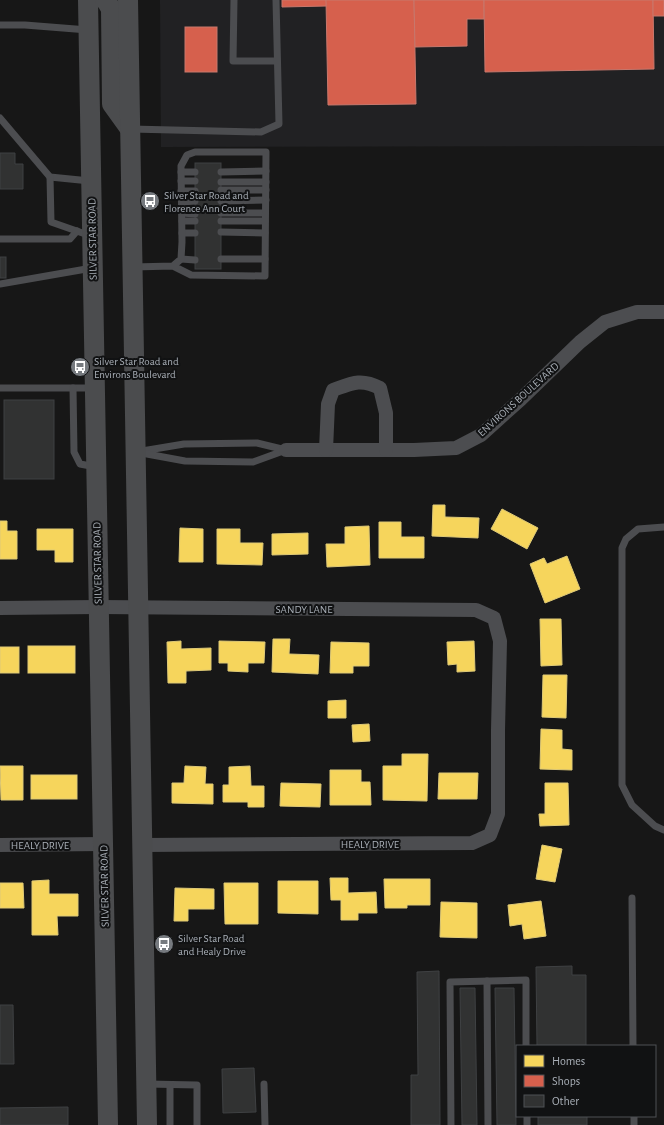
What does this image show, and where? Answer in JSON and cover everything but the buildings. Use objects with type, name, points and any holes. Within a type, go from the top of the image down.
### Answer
[{"type":"main road","name":"SILVER STAR ROAD","points":[[88,0],[91,181],[84,233],[92,268],[104,844],[108,1125]]},
{"type":"main road","points":[[105,0],[108,2],[111,9],[112,104],[130,129]]},
{"type":"main road","points":[[128,0],[148,1125]]},
{"type":"street","name":"ENVIRONS BOULEVARD","points":[[286,450],[414,450],[456,448],[481,435],[580,342],[605,322],[637,312],[664,312]]},
{"type":"street","points":[[326,450],[328,404],[333,390],[354,382],[371,383],[380,388],[386,413],[386,450]]},
{"type":"street","name":"SANDY LANE","points":[[0,608],[98,607],[476,610],[494,618],[500,641],[498,730]]},
{"type":"street","name":"HEALY DRIVE","points":[[143,845],[472,843],[490,835],[498,814],[498,730]]},
{"type":"street","name":"HEALY DRIVE","points":[[0,845],[104,844]]},
{"type":"lane","points":[[234,0],[233,61],[277,61]]},
{"type":"lane","points":[[130,129],[261,132],[278,124],[276,0]]},
{"type":"lane","points":[[0,25],[25,25],[88,30]]},
{"type":"lane","points":[[0,118],[50,177],[50,222],[84,233]]},
{"type":"lane","points":[[133,267],[173,266],[191,275],[265,276],[266,152],[195,152],[187,155],[181,166],[181,259]]},
{"type":"lane","points":[[220,172],[266,171]]},
{"type":"lane","points":[[181,172],[195,172]]},
{"type":"lane","points":[[50,177],[91,181]]},
{"type":"lane","points":[[181,182],[195,182]]},
{"type":"lane","points":[[220,182],[266,182]]},
{"type":"lane","points":[[221,190],[266,190]]},
{"type":"lane","points":[[181,191],[195,191]]},
{"type":"lane","points":[[221,201],[266,200]]},
{"type":"lane","points":[[182,202],[195,201]]},
{"type":"lane","points":[[182,213],[195,217],[182,221]]},
{"type":"lane","points":[[221,213],[266,213]]},
{"type":"lane","points":[[221,221],[266,221]]},
{"type":"lane","points":[[221,232],[265,233]]},
{"type":"lane","points":[[0,239],[70,239],[84,233]]},
{"type":"lane","points":[[182,233],[195,233]]},
{"type":"lane","points":[[173,266],[181,259],[195,260]]},
{"type":"lane","points":[[221,259],[265,259]]},
{"type":"lane","points":[[0,284],[92,268]]},
{"type":"lane","points":[[0,388],[94,388]]},
{"type":"lane","points":[[73,388],[74,452],[80,464],[96,467]]},
{"type":"lane","name":"ENVIRONS BOULEVARD","points":[[136,452],[184,444],[257,443],[286,450]]},
{"type":"lane","name":"ENVIRONS BOULEVARD","points":[[136,452],[185,461],[253,462],[286,450]]},
{"type":"lane","points":[[664,527],[638,529],[626,538],[622,548],[622,785],[632,805],[655,826],[664,830]]},
{"type":"lane","points":[[632,898],[633,1045]]},
{"type":"lane","points":[[451,1125],[450,982],[526,980],[526,1045]]},
{"type":"lane","points":[[487,981],[488,1125]]},
{"type":"lane","points":[[147,1084],[196,1085],[198,1125]]},
{"type":"lane","points":[[264,1084],[265,1125]]},
{"type":"lane","points":[[170,1085],[170,1125]]},
{"type":"shaded area","points":[[160,0],[664,0],[664,146],[161,147]]},
{"type":"place","name":"Silver Star Road and Florence Ann Court","points":[[150,201]]},
{"type":"place","name":"Silver Star Road and Environs Boulevard","points":[[80,367]]},
{"type":"place","name":"Silver Star Road and Healy Drive","points":[[164,944]]}]
